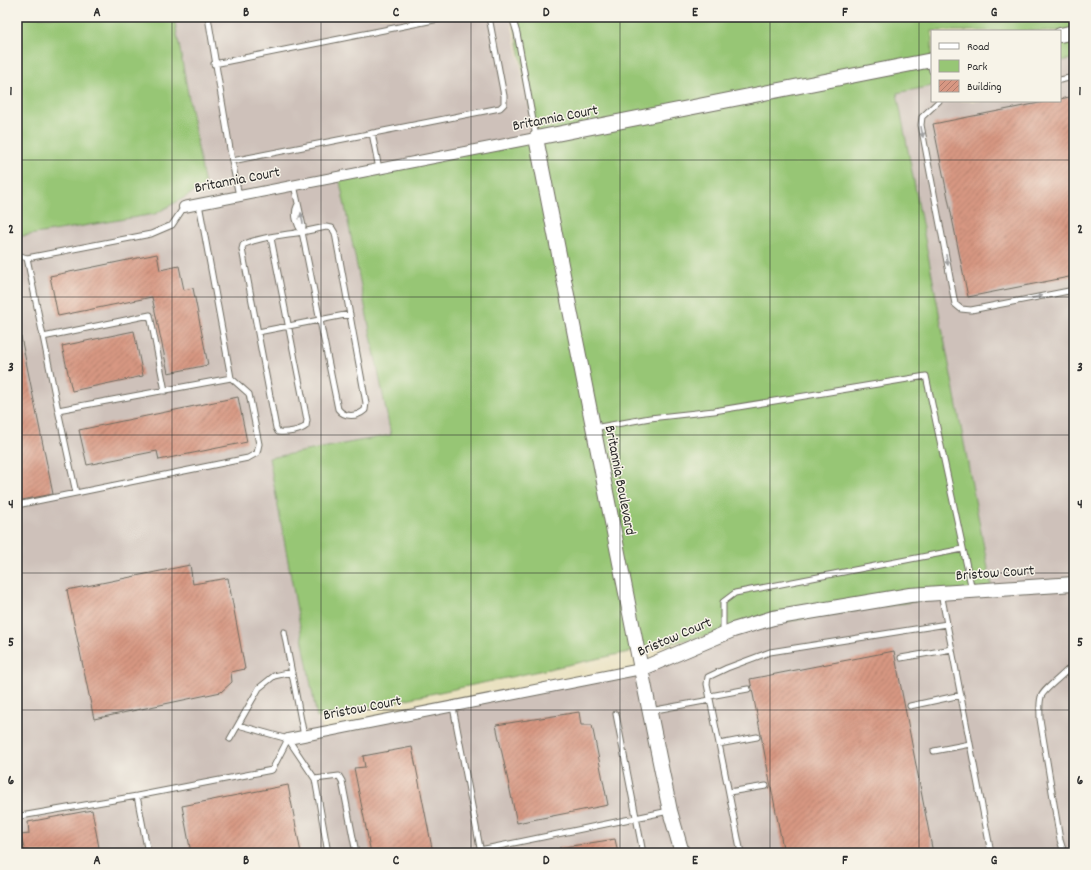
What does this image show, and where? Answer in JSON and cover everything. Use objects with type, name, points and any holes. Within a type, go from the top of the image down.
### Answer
[{"type":"street","points":[[1061,35],[1074,32]]},
{"type":"street","name":"Britannia Court","points":[[184,207],[536,138],[931,64]]},
{"type":"street","name":"Britannia Boulevard","points":[[536,138],[641,669],[670,811],[682,853]]},
{"type":"street","name":"Bristow Court","points":[[288,739],[641,669],[723,634],[773,618],[910,595],[1074,584]]},
{"type":"street","name":"Britannia Boulevard","points":[[674,828],[677,853]]},
{"type":"lane","points":[[208,17],[214,64],[240,196]]},
{"type":"lane","points":[[214,64],[449,17]]},
{"type":"lane","points":[[232,161],[500,108],[504,104],[504,96],[489,17]]},
{"type":"lane","points":[[512,17],[517,33],[536,138]]},
{"type":"lane","points":[[1061,80],[1074,77]]},
{"type":"lane","points":[[939,102],[922,117],[921,125],[955,304],[961,309],[972,310],[1074,290]]},
{"type":"lane","points":[[372,134],[379,169]]},
{"type":"lane","points":[[271,238],[307,420],[306,426],[303,429],[278,432],[242,249],[243,245],[248,243],[271,238],[302,232],[326,227],[332,228],[335,233],[366,403],[366,410],[362,413],[346,416],[338,409],[302,232],[298,226],[295,210],[297,206],[294,185]]},
{"type":"lane","points":[[17,505],[248,458],[257,453],[259,444],[249,394],[231,378],[199,204]]},
{"type":"lane","points":[[17,254],[27,258],[152,234],[172,225],[184,207]]},
{"type":"lane","points":[[27,258],[76,493]]},
{"type":"lane","points":[[258,332],[350,314]]},
{"type":"lane","points":[[43,336],[150,315],[165,391]]},
{"type":"lane","points":[[594,428],[650,418],[714,411],[926,376],[972,591]]},
{"type":"lane","points":[[58,410],[231,378]]},
{"type":"lane","points":[[723,634],[722,602],[735,593],[963,549]]},
{"type":"lane","points":[[941,593],[991,853]]},
{"type":"lane","points":[[741,853],[707,684],[708,677],[727,668],[770,652],[947,624]]},
{"type":"lane","points":[[284,632],[304,736]]},
{"type":"lane","points":[[901,658],[952,649]]},
{"type":"lane","points":[[1064,853],[1060,840],[1040,719],[1040,699],[1048,687],[1059,680],[1074,663]]},
{"type":"lane","points":[[230,739],[259,688],[274,676],[292,672]]},
{"type":"lane","points":[[650,711],[748,689]]},
{"type":"lane","points":[[910,706],[961,695]]},
{"type":"lane","points":[[452,707],[481,851],[670,811]]},
{"type":"lane","points":[[616,714],[643,853]]},
{"type":"lane","points":[[238,725],[288,739],[315,779],[328,853]]},
{"type":"lane","points":[[719,744],[758,737]]},
{"type":"lane","points":[[17,820],[21,816],[137,796],[272,770],[288,739]]},
{"type":"lane","points":[[934,751],[970,744]]},
{"type":"lane","points":[[315,779],[339,776],[342,781],[356,853]]},
{"type":"lane","points":[[729,792],[766,786]]},
{"type":"lane","points":[[137,796],[148,853]]},
{"type":"shaded area","points":[[174,17],[510,17],[536,138],[339,177],[391,435],[269,458],[317,718],[324,732],[641,669],[733,630],[991,589],[897,93],[931,86],[931,102],[1061,102],[1061,61],[1074,59],[1074,853],[17,853],[17,237],[155,214],[205,186]]},
{"type":"green space","points":[[17,17],[174,17],[205,186],[155,214],[17,237]]},
{"type":"green space","points":[[513,17],[1074,17],[1074,59],[1061,61],[1061,30],[931,30],[931,86],[897,93],[992,589],[733,630],[317,718],[269,458],[391,435],[339,177],[536,138]]},
{"type":"building","points":[[1074,96],[1074,276],[968,297],[933,124],[1044,102],[1061,102],[1061,99]]},
{"type":"building","points":[[157,254],[160,270],[179,266],[184,290],[193,288],[208,365],[168,373],[152,297],[58,316],[50,276]]},
{"type":"building","points":[[134,331],[143,376],[72,391],[62,346]]},
{"type":"building","points":[[17,337],[21,337],[53,494],[17,501]]},
{"type":"building","points":[[238,397],[247,442],[159,460],[157,451],[87,465],[79,430]]},
{"type":"building","points":[[190,565],[193,584],[228,578],[245,669],[231,672],[232,682],[221,692],[94,719],[67,590]]},
{"type":"building","points":[[894,651],[933,853],[784,853],[750,679]]},
{"type":"building","points":[[579,712],[581,725],[592,725],[608,805],[517,823],[496,725]]},
{"type":"building","points":[[412,747],[433,853],[371,853],[354,768],[365,767],[363,756]]},
{"type":"building","points":[[288,785],[301,853],[191,853],[182,806]]},
{"type":"building","points":[[92,810],[100,853],[25,853],[21,835],[29,834],[28,822]]},
{"type":"building","points":[[615,839],[618,853],[559,853],[559,848]]}]
